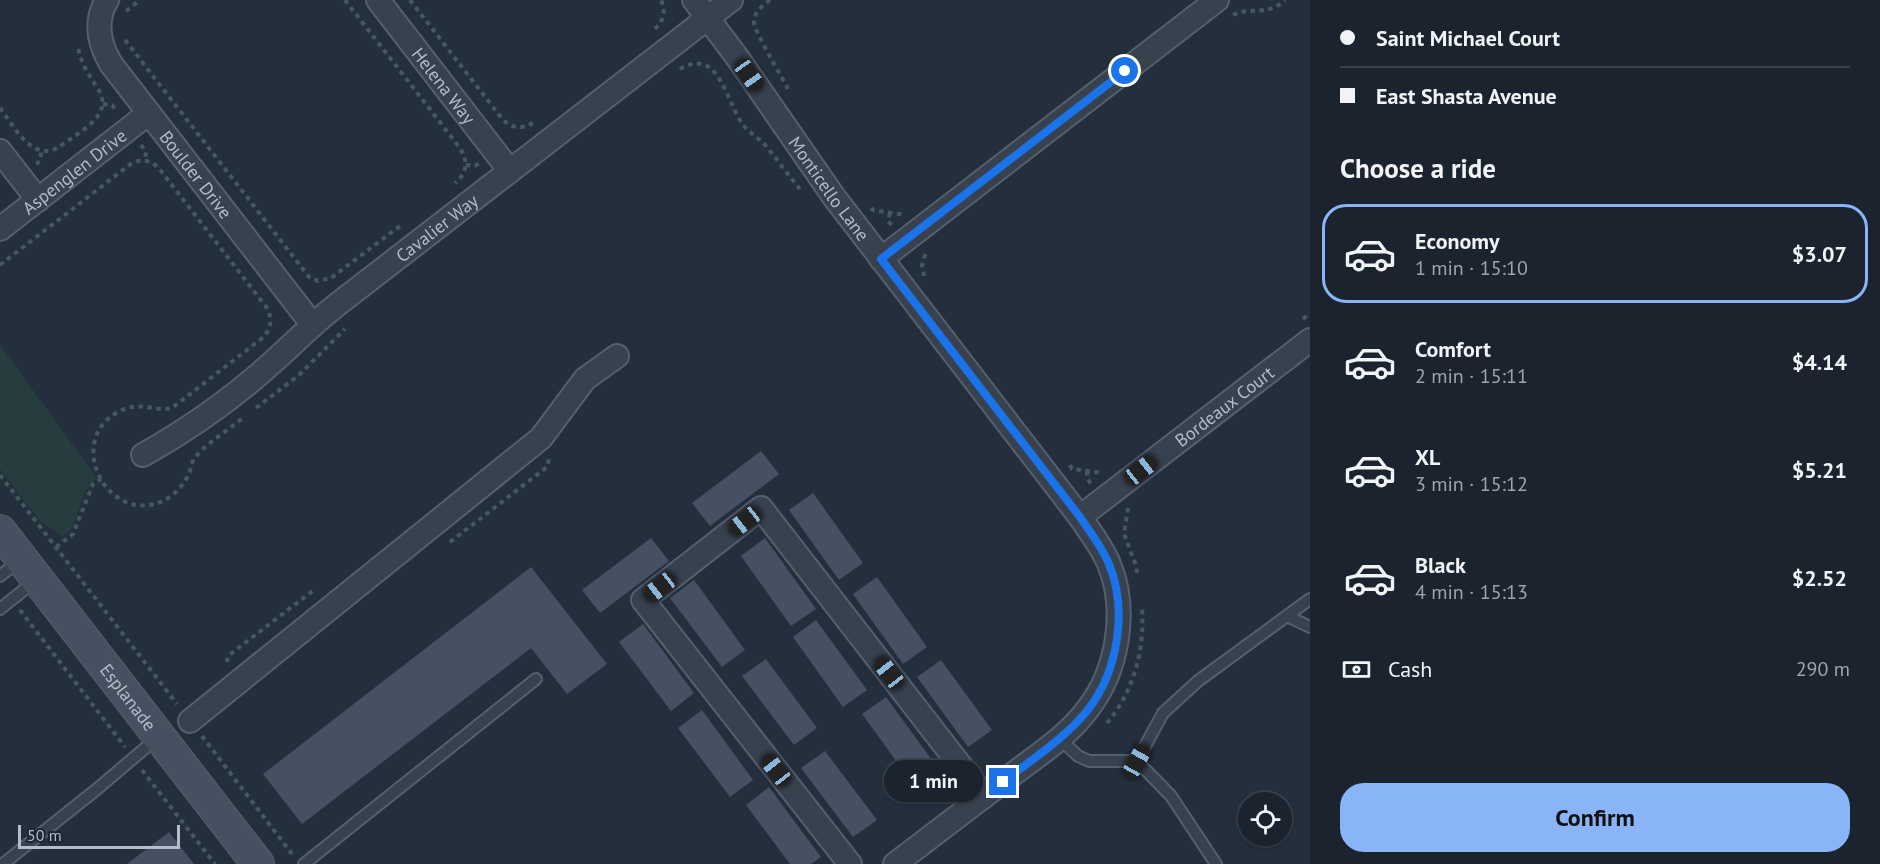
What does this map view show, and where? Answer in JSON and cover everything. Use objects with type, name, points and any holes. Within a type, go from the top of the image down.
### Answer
[{"type":"main road","name":"Esplanade","points":[[0,531],[20,572],[159,736],[258,864]]},
{"type":"street","name":"Helena Way","points":[[378,0],[510,171]]},
{"type":"street","name":"Monticello Lane","points":[[694,0],[737,57],[834,197],[1080,517],[1100,546],[1115,584],[1118,605],[1115,650],[1098,696],[1087,711],[1059,738],[896,864]]},
{"type":"street","name":"Cavalier Way","points":[[143,455],[196,423],[275,360],[312,324],[731,0]]},
{"type":"street","points":[[881,259],[1223,9]]},
{"type":"street","name":"Boulder Drive","points":[[110,10],[99,38],[103,51],[312,324]]},
{"type":"street","name":"Aspenglen Drive","points":[[0,229],[149,113]]},
{"type":"street","points":[[0,151],[38,200]]},
{"type":"street","name":"Bordeaux Court","points":[[1080,517],[1306,330]]},
{"type":"street","points":[[190,721],[541,438],[585,378],[616,356]]},
{"type":"street","points":[[849,864],[644,600],[762,508],[984,796]]},
{"type":"lane","points":[[0,609],[12,600],[20,572]]},
{"type":"lane","points":[[1137,761],[1163,713],[1198,681],[1310,599]]},
{"type":"lane","points":[[1287,616],[1310,627]]},
{"type":"lane","points":[[304,864],[536,679]]},
{"type":"lane","points":[[3,864],[159,736]]},
{"type":"lane","points":[[1059,738],[1078,756],[1089,761],[1137,761],[1171,796],[1216,864]]},
{"type":"path","points":[[110,10],[140,0]]},
{"type":"path","points":[[345,0],[463,154],[466,163],[464,174],[452,186]]},
{"type":"path","points":[[410,0],[508,125],[517,128],[526,127],[541,117]]},
{"type":"path","points":[[647,35],[663,18],[661,0]]},
{"type":"path","points":[[770,0],[756,13],[755,29],[790,92]]},
{"type":"path","points":[[1223,9],[1265,12],[1285,0]]},
{"type":"path","points":[[122,35],[309,277],[318,281],[331,278],[407,220]]},
{"type":"path","points":[[0,108],[29,145],[41,152],[53,151],[95,120],[102,109],[102,98],[82,63],[77,42]]},
{"type":"path","points":[[680,69],[687,65],[698,64],[708,66],[713,70],[748,132],[763,142],[800,190]]},
{"type":"path","points":[[0,265],[128,167],[138,161],[145,160],[153,163],[269,313],[270,327],[265,335],[177,404],[163,409],[145,406],[128,408],[112,416],[97,436],[93,453],[97,471],[116,497],[135,505],[159,502],[168,498],[183,484],[196,455],[245,417]]},
{"type":"path","points":[[866,201],[873,210],[905,215]]},
{"type":"path","points":[[929,248],[922,265],[929,284]]},
{"type":"path","points":[[1306,330],[1310,313]]},
{"type":"path","points":[[253,410],[299,375],[348,326]]},
{"type":"path","points":[[1065,459],[1072,469],[1104,473]]},
{"type":"path","points":[[0,475],[293,855]]},
{"type":"path","points":[[56,547],[73,534],[93,484],[101,479]]},
{"type":"path","points":[[12,600],[215,864]]},
{"type":"green space","points":[[0,345],[97,478],[86,492],[73,525],[63,537],[41,522],[0,469]]},
{"type":"building","points":[[761,451],[779,474],[710,526],[692,503]]},
{"type":"building","points":[[813,493],[863,563],[839,580],[789,510]]},
{"type":"building","points":[[651,538],[669,561],[600,613],[582,590]]},
{"type":"building","points":[[765,538],[816,609],[791,626],[741,556]]},
{"type":"building","points":[[531,567],[607,664],[567,694],[531,648],[302,824],[263,774]]},
{"type":"building","points":[[877,577],[927,647],[903,664],[853,594]]},
{"type":"building","points":[[694,580],[745,650],[722,667],[670,598]]},
{"type":"building","points":[[816,620],[867,690],[843,707],[793,637]]},
{"type":"building","points":[[643,624],[694,693],[671,711],[619,642]]},
{"type":"building","points":[[766,659],[817,728],[794,745],[742,676]]},
{"type":"building","points":[[941,660],[992,730],[968,747],[917,677]]},
{"type":"building","points":[[886,697],[937,767],[913,784],[862,714]]},
{"type":"building","points":[[702,710],[753,780],[730,797],[678,728]]},
{"type":"building","points":[[825,751],[877,820],[853,837],[801,768]]},
{"type":"building","points":[[769,787],[821,857],[811,864],[790,864],[746,805]]},
{"type":"building","points":[[169,832],[194,864],[127,864]]},
{"type":"route","points":[[1003,782],[1072,727],[1098,696],[1115,650],[1118,605],[1115,584],[1100,546],[1080,517],[881,259],[1125,71]]}]
